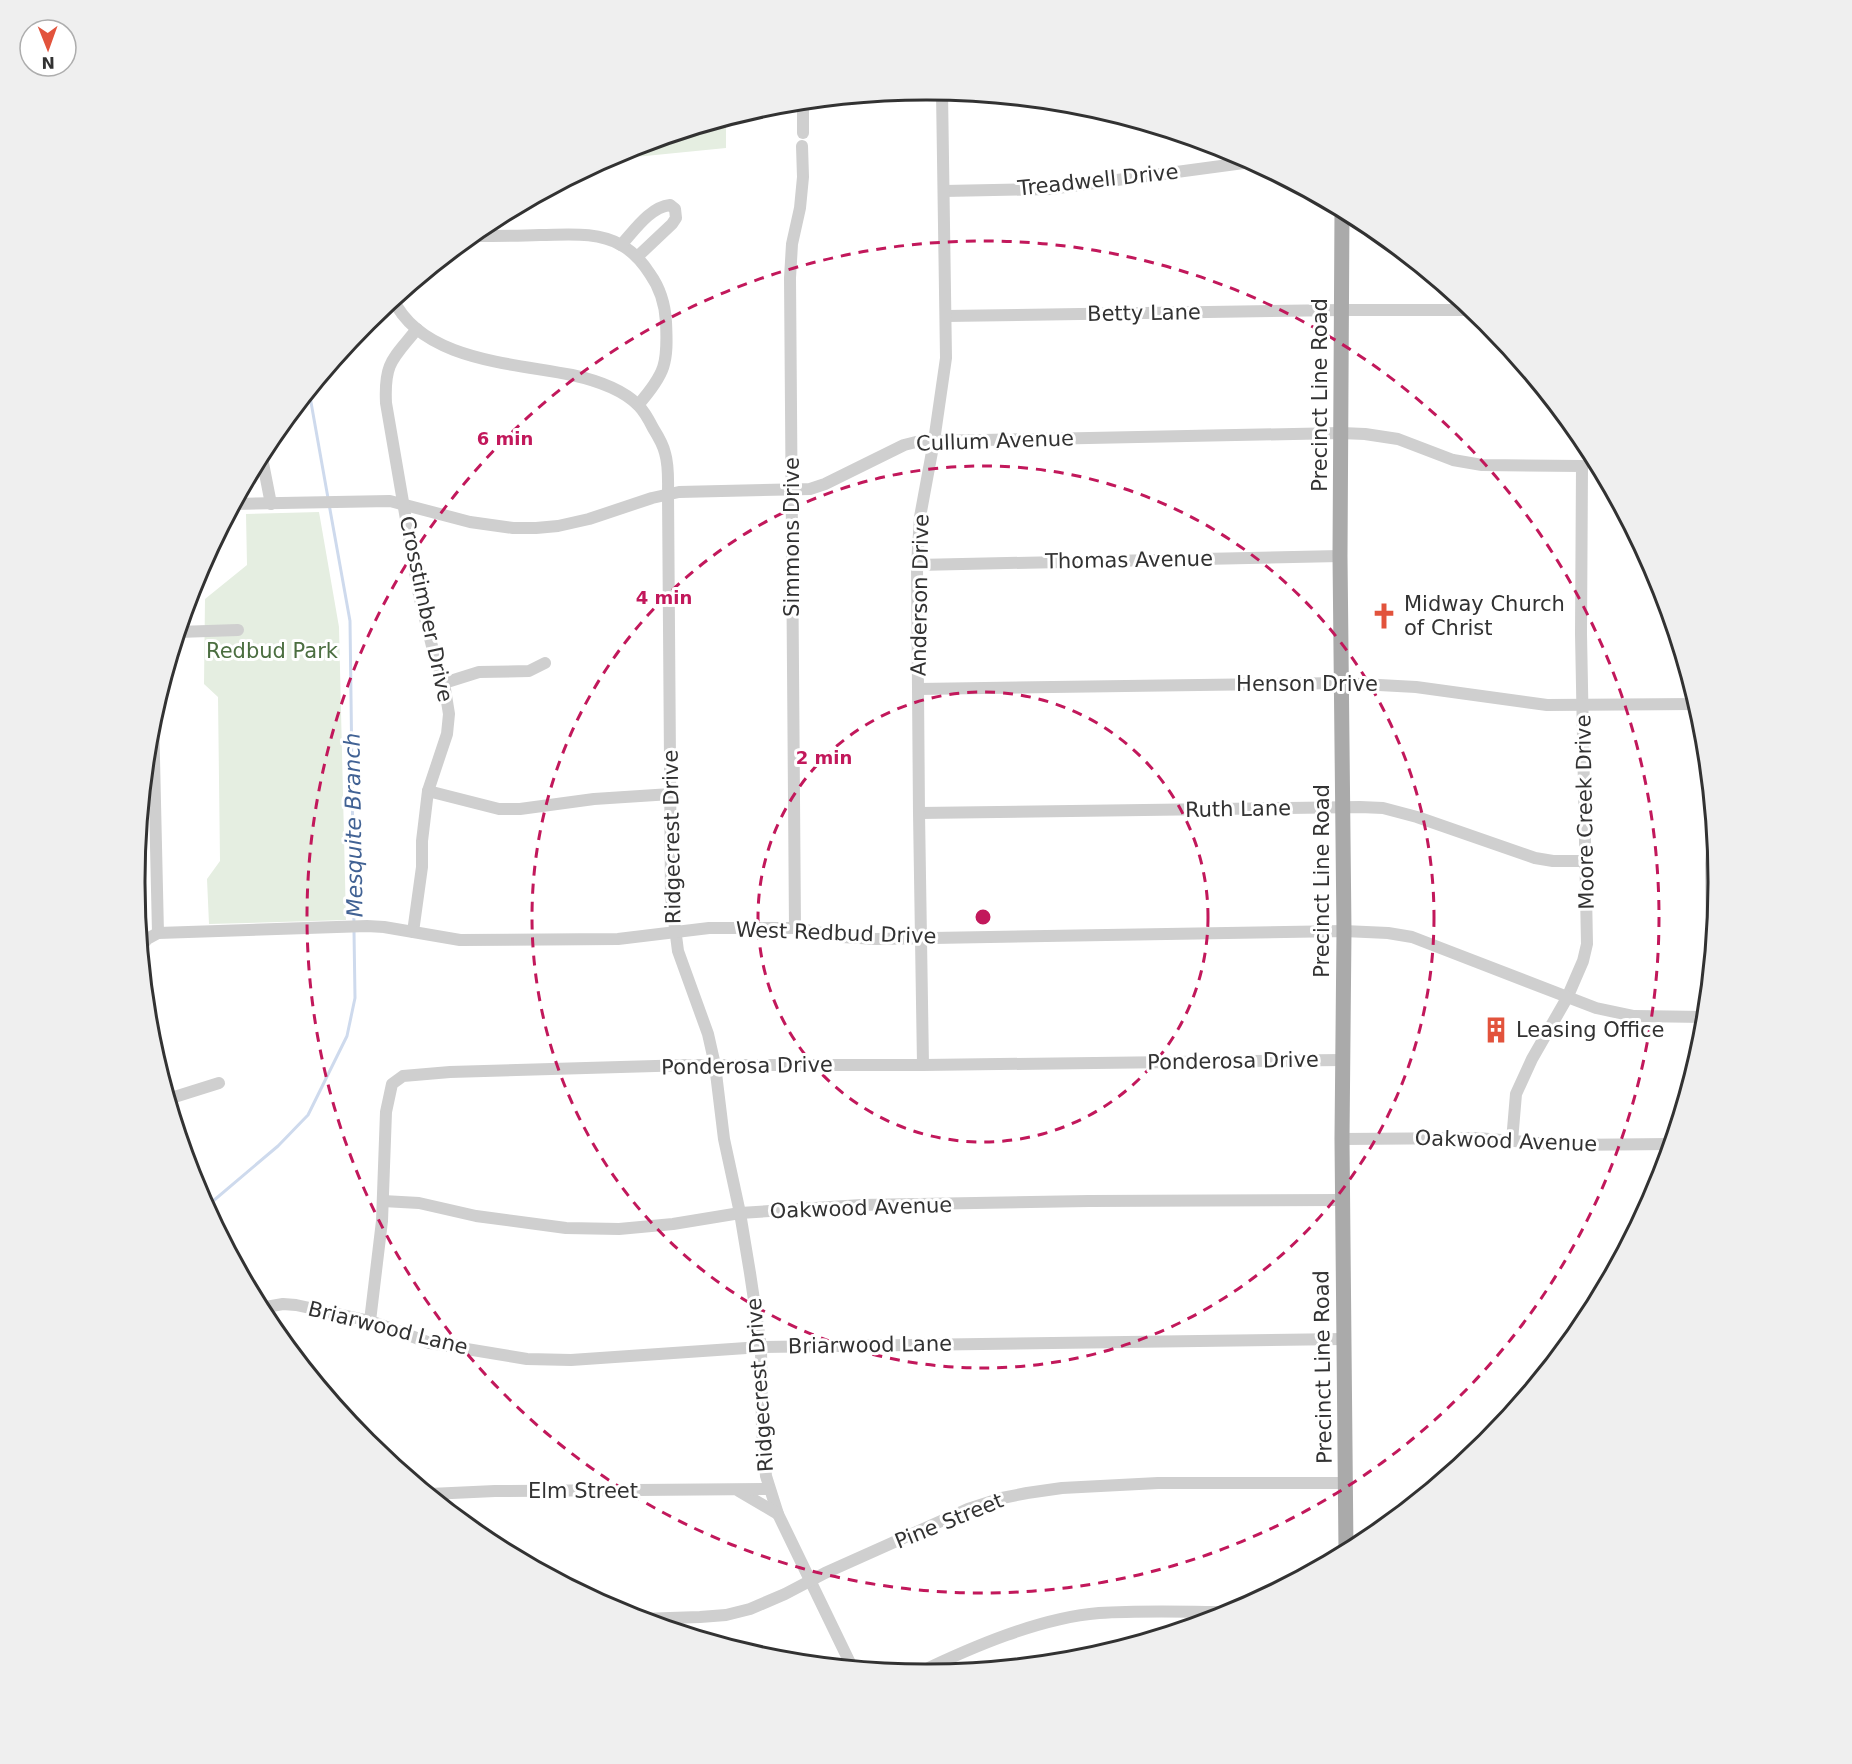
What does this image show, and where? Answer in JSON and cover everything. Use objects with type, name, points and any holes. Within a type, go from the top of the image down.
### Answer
[{"type":"main road","name":"Precinct Line Road","points":[[1342,221],[1340,556],[1344,807],[1342,1200],[1346,1541]]},
{"type":"street","name":"Anderson Drive","points":[[923,1065],[917,565],[920,517],[946,358],[942,101]]},
{"type":"street","name":"Simmons Drive","points":[[795,928],[790,278],[792,244],[800,207],[803,177],[803,111]]},
{"type":"street","name":"Treadwell Drive","points":[[944,191],[1050,189],[1234,164]]},
{"type":"street","points":[[621,244],[662,206],[670,205],[675,209],[676,218],[672,224],[637,257]]},
{"type":"street","points":[[487,236],[569,234],[595,237],[621,244],[637,257],[655,282],[662,299],[666,314],[668,350],[663,370],[652,389],[638,405]]},
{"type":"street","name":"Ridgecrest Drive","points":[[398,306],[406,319],[417,329],[435,343],[453,351],[585,378],[608,386],[638,405],[648,418],[665,453],[668,494],[671,897],[674,933],[678,951],[708,1034],[715,1065],[724,1139],[740,1213],[761,1347],[764,1462],[769,1489],[778,1514],[848,1659]]},
{"type":"street","name":"Betty Lane","points":[[946,316],[1458,310]]},
{"type":"street","name":"Crosstimber Drive","points":[[413,932],[422,867],[422,841],[428,791],[447,734],[449,714],[444,683],[419,595],[386,403],[385,384],[392,359],[417,329]]},
{"type":"street","name":"Cullum Avenue","points":[[242,504],[390,501],[470,522],[513,528],[558,526],[589,519],[668,494],[810,489],[825,484],[904,445],[934,441],[1341,433],[1398,439],[1453,460],[1482,465],[1582,466]]},
{"type":"street","name":"Moore Creek Drive","points":[[1512,1141],[1515,1094],[1567,998],[1583,961],[1587,944],[1582,705],[1582,466]]},
{"type":"street","points":[[264,467],[271,504]]},
{"type":"street","name":"Thomas Avenue","points":[[917,565],[1340,556]]},
{"type":"street","points":[[186,632],[238,630]]},
{"type":"street","points":[[444,683],[479,672],[529,671],[545,663]]},
{"type":"street","name":"Henson Drive","points":[[918,689],[1342,683],[1416,687],[1547,705],[1686,704]]},
{"type":"street","points":[[147,939],[158,933],[154,763]]},
{"type":"street","points":[[428,791],[491,807],[520,809],[594,799],[670,794]]},
{"type":"street","name":"Ruth Lane","points":[[919,813],[1383,808],[1417,817],[1535,858],[1553,861],[1586,861]]},
{"type":"street","name":"West Redbud Drive","points":[[158,933],[341,926],[367,926],[460,940],[618,939],[709,928],[795,928],[842,937],[876,939],[1344,931],[1388,933],[1412,937],[1596,1008],[1634,1017],[1695,1017]]},
{"type":"street","name":"Ponderosa Drive","points":[[370,1321],[383,1201],[386,1112],[392,1084],[403,1076],[450,1072],[715,1065],[1343,1060]]},
{"type":"street","points":[[175,1097],[219,1083]]},
{"type":"street","name":"Oakwood Avenue","points":[[1342,1139],[1477,1138],[1563,1145],[1662,1144]]},
{"type":"street","name":"Oakwood Avenue","points":[[383,1201],[418,1203],[476,1216],[566,1228],[619,1228],[662,1225],[740,1213],[861,1205],[1342,1200]]},
{"type":"street","name":"Briarwood Lane","points":[[270,1306],[296,1305],[370,1321],[430,1343],[527,1359],[571,1360],[761,1347],[1344,1339]]},
{"type":"street","name":"Pine Street","points":[[664,1618],[726,1615],[750,1609],[968,1509],[1027,1493],[1062,1488],[1158,1484],[1345,1483]]},
{"type":"street","name":"Elm Street","points":[[440,1494],[769,1489]]},
{"type":"street","name":"Elm Street","points":[[736,1490],[778,1514]]},
{"type":"street","points":[[940,1663],[979,1646],[1043,1623],[1071,1617],[1098,1613],[1204,1612]]},
{"type":"green space","points":[[726,127],[726,148],[635,157]]},
{"type":"green space","name":"Redbud Park","points":[[319,512],[339,627],[346,920],[209,924],[207,879],[220,861],[218,697],[204,684],[205,599],[247,565],[246,514]]},
{"type":"waterway","name":"Mesquite Branch","points":[[311,400],[328,498]]},
{"type":"waterway","name":"Mesquite Branch","points":[[329,504],[350,621],[354,925]]},
{"type":"waterway","name":"Mesquite Branch","points":[[213,1201],[278,1146],[308,1115],[347,1036],[355,998],[354,931]]},
{"type":"place","name":"Midway Church of Christ","points":[[1384,616]]},
{"type":"place","name":"Leasing Office","points":[[1496,1030]]}]
